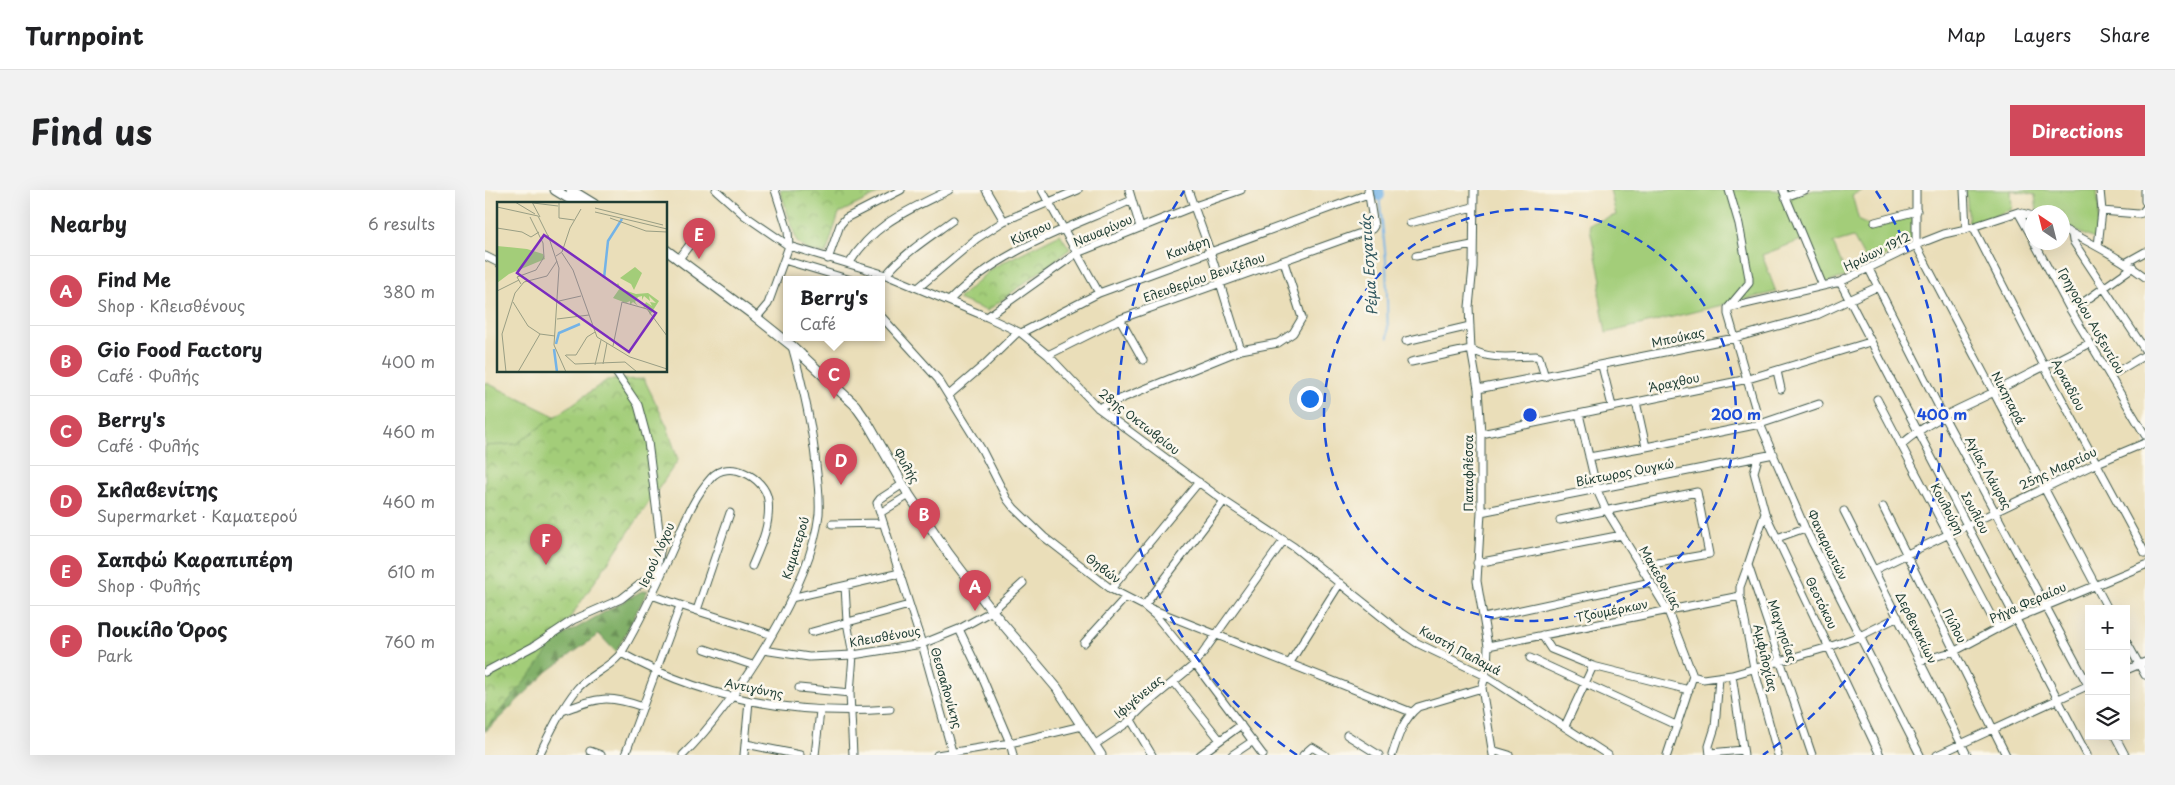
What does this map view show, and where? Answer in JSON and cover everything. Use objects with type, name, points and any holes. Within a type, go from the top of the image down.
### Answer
[{"type":"main road","points":[[555,190],[575,202]]},
{"type":"main road","points":[[571,190],[591,202]]},
{"type":"main road","name":"Φυλής","points":[[667,251],[757,317],[783,339]]},
{"type":"main road","name":"Φυλής","points":[[786,341],[834,383],[860,412],[909,495],[992,611],[1057,688],[1101,755]]},
{"type":"street","name":"28ης Οκτωβρίου","points":[[715,190],[744,215],[789,246],[886,275],[987,316],[1019,332],[1048,355],[1098,408],[1224,501],[1284,540]]},
{"type":"street","points":[[757,317],[768,304],[789,246],[788,231],[775,190]]},
{"type":"street","points":[[828,259],[840,225],[846,218],[901,190]]},
{"type":"street","points":[[849,264],[860,245],[873,232],[949,190]]},
{"type":"street","points":[[986,190],[1004,221]]},
{"type":"street","points":[[1042,190],[1099,293]]},
{"type":"street","points":[[918,288],[976,239],[1004,221],[1049,204],[1078,190]]},
{"type":"street","points":[[1129,190],[1140,227]]},
{"type":"street","points":[[1188,190],[1221,284],[1241,350]]},
{"type":"street","name":"Ναυαρίνου","points":[[987,316],[1077,253],[1140,227],[1241,190]]},
{"type":"street","name":"Παπαφλέσσα","points":[[1474,190],[1470,326],[1481,434],[1481,512],[1477,581],[1488,646],[1486,676],[1482,688],[1493,752]]},
{"type":"street","points":[[1728,308],[1749,283],[1739,224],[1729,190]]},
{"type":"street","points":[[1805,190],[1784,194],[1823,286]]},
{"type":"street","points":[[1915,245],[1916,190]]},
{"type":"street","points":[[1964,190],[1969,228]]},
{"type":"street","points":[[2098,246],[2103,211],[2100,190]]},
{"type":"street","points":[[2145,190],[2145,201]]},
{"type":"street","name":"Ελευθερίου Βενιζέλου","points":[[1048,355],[1120,319],[1371,230],[1374,226],[1368,192]]},
{"type":"street","name":"Κανάρη","points":[[949,395],[984,366],[1019,332],[1099,293],[1368,192]]},
{"type":"street","name":"Κύπρου","points":[[949,301],[978,275],[1003,258],[1043,237],[1064,231],[1132,200]]},
{"type":"street","points":[[1410,223],[1473,207]]},
{"type":"street","points":[[2103,211],[2138,214],[2142,213],[2145,209]]},
{"type":"street","points":[[1875,222],[1917,211]]},
{"type":"street","points":[[2018,212],[2025,214]]},
{"type":"street","points":[[2018,212],[2025,225]]},
{"type":"street","name":"Ηρώων 1912","points":[[1728,308],[1840,282],[1915,245],[1943,234],[1969,228],[2018,212]]},
{"type":"street","points":[[886,275],[893,266],[913,249],[953,220]]},
{"type":"street","name":"Αρκαδίου","points":[[1969,228],[2145,553]]},
{"type":"street","points":[[679,260],[701,230]]},
{"type":"street","points":[[2072,234],[2098,246],[2145,276]]},
{"type":"street","points":[[2072,234],[2073,241],[2145,350]]},
{"type":"street","points":[[1416,256],[1472,245]]},
{"type":"street","name":"Νικηταρά","points":[[1915,245],[1992,393],[2107,605]]},
{"type":"street","name":"Γρηγορίου Αυξεντίου","points":[[2038,250],[2071,311],[2145,435]]},
{"type":"street","points":[[2071,311],[2105,287],[2145,252]]},
{"type":"street","points":[[485,256],[497,262]]},
{"type":"street","points":[[784,260],[838,276]]},
{"type":"street","points":[[1098,408],[1241,350],[1278,343],[1293,333],[1302,318],[1284,262]]},
{"type":"street","name":"Αγίας Λάυρας","points":[[1869,269],[1943,415],[1996,510],[2085,678]]},
{"type":"street","name":"Σουλίου","points":[[1840,282],[2087,755]]},
{"type":"street","name":"Μπούκας","points":[[1478,390],[1735,338],[1817,315],[1877,286]]},
{"type":"street","name":"Φαναριωτών","points":[[1728,308],[1760,424],[1805,528],[1920,755]]},
{"type":"street","points":[[1120,319],[1143,360]]},
{"type":"street","name":"Θηβών","points":[[885,320],[918,355],[949,395],[982,450],[1007,499],[1044,537],[1111,590],[1144,606],[1411,712]]},
{"type":"street","points":[[1406,341],[1470,326]]},
{"type":"street","name":"Άραχθου","points":[[1481,434],[1748,379],[1870,342]]},
{"type":"street","points":[[1901,445],[1918,430],[1943,415],[1992,393],[2090,343]]},
{"type":"street","name":"Καματερού","points":[[683,755],[698,740],[731,697],[763,650],[801,579],[811,545],[819,504],[811,422],[792,346]]},
{"type":"street","points":[[1411,362],[1471,349],[1480,355],[1491,357],[1536,356],[1539,357],[1545,377]]},
{"type":"street","points":[[2110,376],[2145,354]]},
{"type":"street","points":[[1602,366],[1612,406]]},
{"type":"street","points":[[1777,371],[1781,389]]},
{"type":"street","points":[[616,372],[637,405],[646,432],[661,541],[652,595],[680,606],[772,635]]},
{"type":"street","name":"Κουλούρη","points":[[1877,399],[1998,628]]},
{"type":"street","points":[[1637,402],[1646,447]]},
{"type":"street","points":[[1589,457],[1760,424],[1819,404]]},
{"type":"street","name":"Μακεδονίας","points":[[1579,414],[1597,490],[1607,511],[1668,611],[1693,676]]},
{"type":"street","name":"25ης Μαρτίου","points":[[1875,570],[1948,536],[1996,510],[2145,443]]},
{"type":"street","name":"Βίκτωρος Ουγκώ","points":[[1481,512],[1774,454]]},
{"type":"street","name":"Θεοτόκου","points":[[1758,458],[1754,472],[1765,513],[1880,755]]},
{"type":"street","name":"Ιερού Λόχου","points":[[539,755],[562,711],[577,688],[621,653],[652,595],[692,505],[702,488],[724,468],[736,469],[759,483],[766,490],[769,512],[766,533],[752,566]]},
{"type":"street","points":[[1111,590],[1199,482]]},
{"type":"street","points":[[903,484],[878,500],[877,504],[880,513],[909,495]]},
{"type":"street","points":[[1560,520],[1697,492],[1709,554],[1641,566]]},
{"type":"street","points":[[1224,501],[1144,606],[1156,616],[1195,664],[1263,755]]},
{"type":"street","name":"Πύλου","points":[[1883,507],[2006,755]]},
{"type":"street","name":"Δερβενακίων","points":[[1845,510],[1967,755]]},
{"type":"street","points":[[697,610],[730,513]]},
{"type":"street","name":"Θεσσαλονίκης","points":[[880,513],[900,573],[953,754]]},
{"type":"street","points":[[1748,565],[1765,513]]},
{"type":"street","points":[[832,524],[882,523]]},
{"type":"street","points":[[1777,538],[1805,528]]},
{"type":"street","points":[[1477,563],[1622,535]]},
{"type":"street","points":[[1217,635],[1284,540]]},
{"type":"street","name":"Κωστή Παλαμά","points":[[1284,540],[1341,583],[1391,625],[1417,642],[1486,676],[1565,726],[1598,752],[1607,755]]},
{"type":"street","name":"Αμφιλοχίας","points":[[1748,565],[1740,587],[1740,596],[1754,668],[1777,755]]},
{"type":"street","name":"Μαγνησίας","points":[[1748,565],[1813,755]]},
{"type":"street","name":"Ρήγα Φεραίου","points":[[1920,662],[1955,651],[2017,618],[2145,565]]},
{"type":"street","points":[[485,672],[534,646],[573,620],[621,599],[657,570]]},
{"type":"street","points":[[791,598],[900,573]]},
{"type":"street","name":"Τζουμέρκων","points":[[1484,618],[1651,582]]},
{"type":"street","name":"Κλεισθένους","points":[[763,650],[809,657],[853,655],[921,644],[959,629],[992,611],[1023,583]]},
{"type":"street","points":[[1289,664],[1341,583]]},
{"type":"street","points":[[845,586],[847,622],[853,655],[850,693],[853,755]]},
{"type":"street","name":"Τζουμέρκων","points":[[1488,646],[1740,596]]},
{"type":"street","points":[[1084,643],[1125,598]]},
{"type":"street","points":[[812,632],[909,605]]},
{"type":"street","points":[[625,755],[654,671],[680,606]]},
{"type":"street","points":[[1667,755],[1693,676],[1703,679],[1719,678],[1781,661],[1860,636],[1898,617]]},
{"type":"street","points":[[959,629],[983,677],[1013,755]]},
{"type":"street","name":"Ιφιγένειας","points":[[1094,745],[1131,720],[1175,682],[1195,664],[1217,635]]},
{"type":"street","points":[[1542,636],[1551,649],[1593,666],[1689,690]]},
{"type":"street","points":[[2130,646],[2142,663],[2145,675]]},
{"type":"street","points":[[705,649],[752,666]]},
{"type":"street","name":"Αντιγόνης","points":[[621,653],[654,671],[731,697],[749,701],[820,711],[851,712],[889,709]]},
{"type":"street","points":[[1530,658],[1677,726]]},
{"type":"street","points":[[2130,668],[2142,663]]},
{"type":"street","points":[[1565,726],[1593,666]]},
{"type":"street","points":[[1719,678],[1715,728],[1709,746],[1710,754],[1744,752],[1732,675]]},
{"type":"street","points":[[1175,682],[1220,740]]},
{"type":"street","points":[[799,688],[850,693]]},
{"type":"street","points":[[1392,755],[1403,725],[1411,712],[1427,702],[1482,688]]},
{"type":"street","points":[[1937,755],[2085,688]]},
{"type":"street","points":[[562,711],[596,698],[621,699],[643,707]]},
{"type":"street","points":[[744,755],[749,701]]},
{"type":"street","points":[[815,755],[820,711]]},
{"type":"street","points":[[1131,720],[1152,755]]},
{"type":"street","points":[[1200,755],[1241,725]]},
{"type":"street","points":[[937,755],[1010,744],[1082,726]]},
{"type":"street","points":[[1347,735],[1379,755]]},
{"type":"street","points":[[2117,740],[2125,755]]},
{"type":"street","points":[[1232,755],[1253,741]]},
{"type":"street","points":[[746,744],[800,755]]},
{"type":"street","points":[[1303,755],[1312,747],[1325,755]]},
{"type":"street","points":[[590,751],[601,755]]},
{"type":"street","points":[[1493,752],[1509,755]]},
{"type":"green space","points":[[780,190],[886,190],[839,213],[826,254],[809,251],[797,242]]},
{"type":"green space","points":[[1610,190],[1781,190],[1783,199],[1814,190],[1864,190],[1852,195],[1859,221],[1876,228],[1914,214],[1912,244],[1868,264],[1853,237],[1833,243],[1847,276],[1826,283],[1804,239],[1762,255],[1776,292],[1606,333],[1599,293],[1601,280],[1589,224],[1616,215]]},
{"type":"green space","points":[[1966,190],[2011,190],[2012,209],[1969,226]]},
{"type":"green space","points":[[2011,190],[2097,190],[2099,210],[2096,240],[2070,228],[2070,205],[2036,205],[2035,195]]},
{"type":"green space","points":[[1060,234],[1070,249],[987,311],[958,299],[992,268]]},
{"type":"green space","points":[[644,379],[667,426],[678,460],[535,669],[485,729],[485,446],[516,444],[607,380]]},
{"type":"green space","points":[[485,382],[571,424],[485,457]]},
{"type":"green space","points":[[648,590],[616,652],[599,634],[548,671],[485,732],[485,677],[529,655],[640,592]]},
{"type":"waterway","name":"Ρέμα Εσχατιάς","points":[[1378,190],[1379,195]]},
{"type":"waterway","name":"Ρέμα Εσχατιάς","points":[[1379,195],[1386,260],[1388,338]]},
{"type":"place","name":"Σαπφώ Καραπιπέρη","points":[[699,259]]},
{"type":"place","name":"Berry's","points":[[834,399]]},
{"type":"place","name":"Σκλαβενίτης","points":[[841,485]]},
{"type":"place","name":"Gio Food Factory","points":[[924,539]]},
{"type":"place","name":"Ποικίλο Όρος","points":[[546,565]]},
{"type":"place","name":"Find Me","points":[[975,611]]}]
